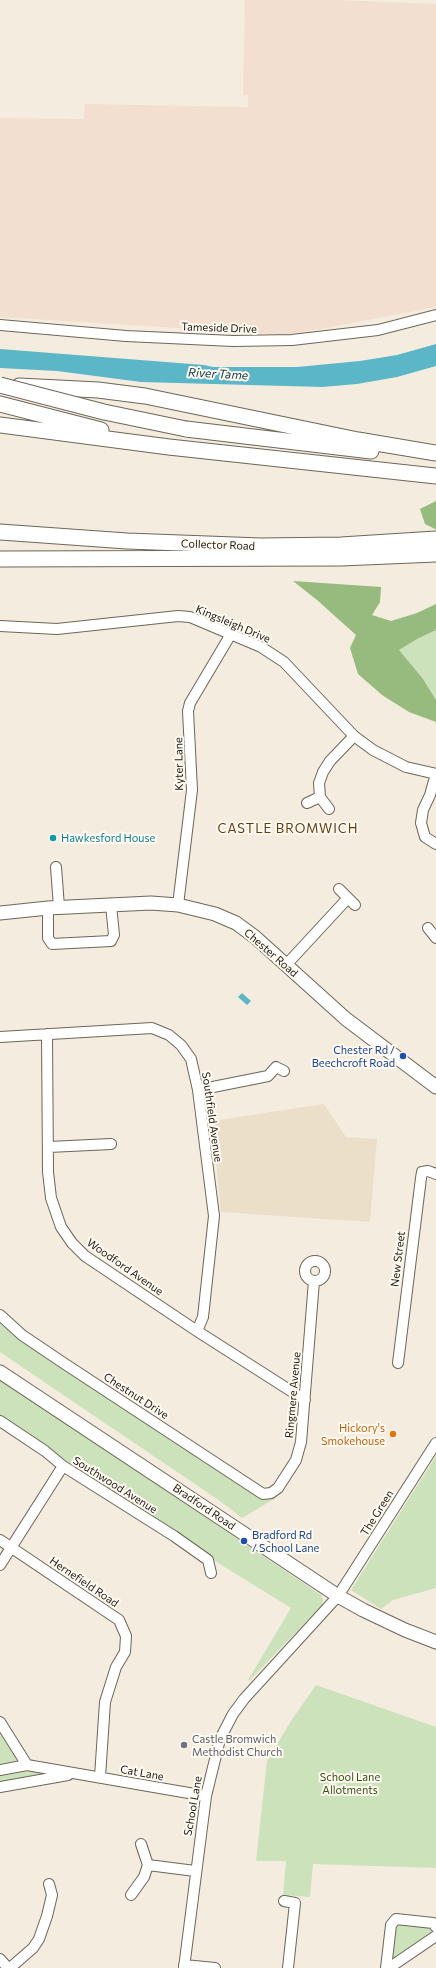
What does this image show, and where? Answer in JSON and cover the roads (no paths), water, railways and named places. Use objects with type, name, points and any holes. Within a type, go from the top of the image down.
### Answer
[{"type":"highway","points":[[0,385],[104,412],[186,429],[327,447],[436,457]]},
{"type":"highway","points":[[0,385],[98,390],[145,396],[358,440],[436,454]]},
{"type":"highway","points":[[0,404],[95,429],[261,458]]},
{"type":"highway","points":[[0,425],[261,458],[436,476]]},
{"type":"highway","name":"Collector Road","points":[[0,532],[127,541],[261,546],[341,545],[436,539]]},
{"type":"highway","name":"Collector Road","points":[[0,559],[333,558],[436,554]]},
{"type":"main road","name":"Chester Road","points":[[0,913],[54,908],[151,903],[197,908],[236,924],[255,937],[346,1019],[436,1087]]},
{"type":"main road","name":"Bradford Road","points":[[0,1372],[338,1596],[405,1630],[436,1642]]},
{"type":"street","name":"Tameside Drive","points":[[0,325],[126,336],[202,340],[292,340],[378,330],[436,315]]},
{"type":"street","name":"Kingsleigh Drive","points":[[0,626],[57,629],[178,616],[190,617],[260,647],[284,662],[354,736],[373,750],[406,767],[436,774]]},
{"type":"street","name":"Kyter Lane","points":[[178,905],[192,790],[188,711],[195,694],[231,634]]},
{"type":"street","points":[[329,809],[320,797],[319,783],[323,772],[330,761],[354,736]]},
{"type":"street","points":[[436,774],[430,795],[423,810],[422,823],[425,837],[436,844]]},
{"type":"street","points":[[307,802],[320,797]]},
{"type":"street","points":[[56,867],[54,908],[48,938],[52,944],[111,941],[114,935],[111,905]]},
{"type":"street","points":[[339,889],[355,905]]},
{"type":"street","points":[[286,965],[348,898]]},
{"type":"street","points":[[428,928],[436,938]]},
{"type":"street","name":"Southfield Avenue","points":[[0,1037],[152,1028],[169,1035],[181,1045],[191,1058],[198,1090],[214,1216],[203,1317],[197,1331]]},
{"type":"street","name":"Woodford Avenue","points":[[47,1034],[48,1172],[51,1198],[61,1227],[72,1243],[85,1256],[197,1331],[305,1400]]},
{"type":"street","points":[[198,1090],[268,1076],[276,1067],[284,1071]]},
{"type":"street","points":[[49,1147],[111,1144]]},
{"type":"street","name":"New Street","points":[[398,1363],[422,1172],[428,1171],[436,1174]]},
{"type":"street","name":"Ringmere Avenue","points":[[263,1494],[271,1493],[278,1488],[296,1460],[301,1442],[314,1281]]},
{"type":"street","name":"Chestnut Drive","points":[[0,1314],[22,1335],[263,1494]]},
{"type":"street","name":"Southwood Avenue","points":[[0,1421],[45,1451],[62,1466],[174,1536],[208,1560],[211,1573]]},
{"type":"street","name":"The Green","points":[[338,1596],[436,1443]]},
{"type":"street","points":[[0,1565],[62,1466]]},
{"type":"street","name":"Hernefield Road","points":[[0,1540],[119,1620],[126,1636],[125,1652],[116,1667],[105,1702],[100,1777]]},
{"type":"street","name":"School Lane","points":[[184,1966],[195,1871],[206,1796],[220,1739],[233,1714],[262,1678],[327,1610],[338,1596]]},
{"type":"street","points":[[0,1722],[28,1765]]},
{"type":"street","name":"Cat Lane","points":[[0,1770],[28,1765],[206,1796]]},
{"type":"street","name":"Cat Lane","points":[[0,1787],[74,1774]]},
{"type":"street","points":[[131,1895],[144,1877],[148,1865],[141,1844]]},
{"type":"street","points":[[148,1865],[195,1871]]},
{"type":"street","points":[[0,1959],[9,1968],[33,1948],[39,1939],[52,1895],[49,1884]]},
{"type":"street","points":[[284,1901],[299,1903],[288,1968]]},
{"type":"street","points":[[388,1968],[391,1925],[396,1919],[432,1923],[436,1927]]},
{"type":"street","points":[[388,1968],[436,1936]]},
{"type":"street","points":[[184,1966],[215,1968]]},
{"type":"water","name":"River Tame","points":[[436,344],[436,366],[397,377],[357,384],[322,387],[141,382],[57,371],[0,368],[0,349],[204,365],[213,367],[297,367],[360,361],[397,355]]},
{"type":"water","points":[[242,993],[251,1001],[247,1005],[238,997]]},
{"type":"place","name":"Hawkesford House","points":[[53,838]]},
{"type":"place","name":"Chester Rd / Beechcroft Road","points":[[403,1056]]},
{"type":"place","name":"Hickory's Smokehouse","points":[[393,1434]]},
{"type":"place","name":"Bradford Rd / School Lane","points":[[244,1541]]},
{"type":"place","name":"Castle Bromwich Methodist Church","points":[[184,1745]]},
{"type":"district","name":"CASTLE BROMWICH","points":[[288,829]]},
{"type":"park label","name":"School Lane Allotments","points":[[350,1783]]}]
